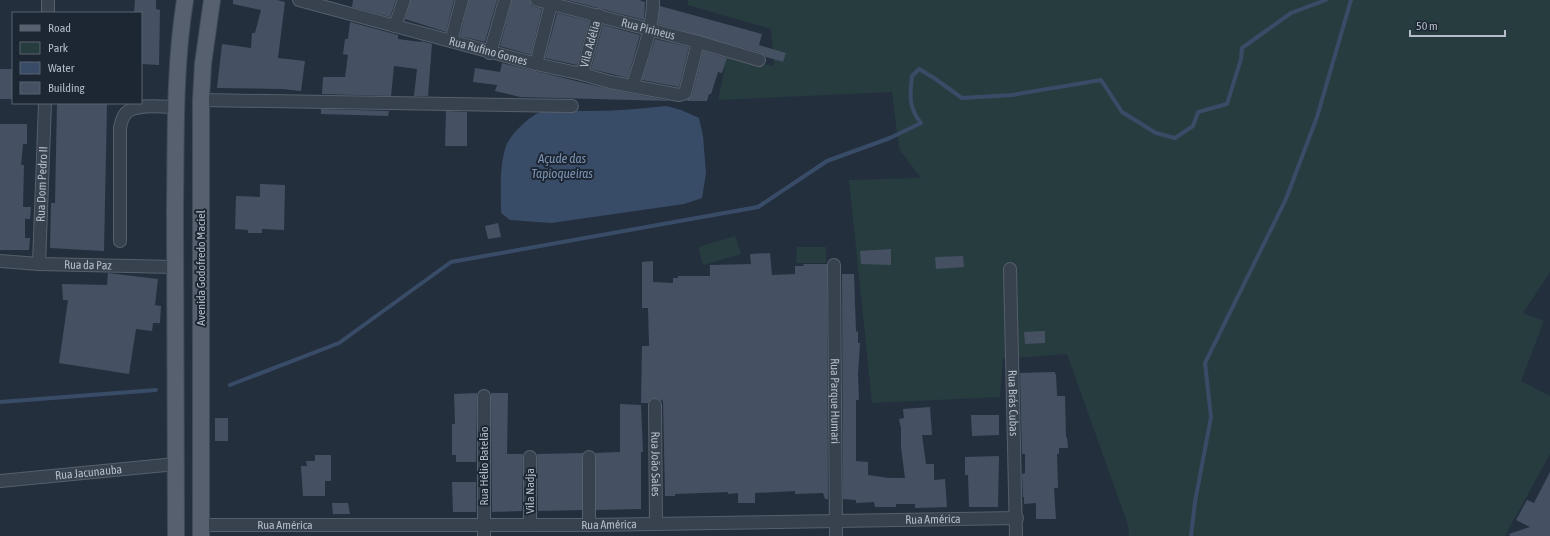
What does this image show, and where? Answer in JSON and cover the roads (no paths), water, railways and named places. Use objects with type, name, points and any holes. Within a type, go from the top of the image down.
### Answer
[{"type":"main road","points":[[176,536],[176,107],[177,77],[185,0]]},
{"type":"main road","name":"Avenida Godofredo Maciel","points":[[201,531],[200,100],[202,64],[212,0]]},
{"type":"street","points":[[48,0],[48,12]]},
{"type":"street","name":"Rua Rufino Gomes","points":[[300,0],[490,53],[610,82],[679,95],[684,93],[698,42]]},
{"type":"street","points":[[395,26],[404,0]]},
{"type":"street","points":[[451,41],[462,0]]},
{"type":"street","points":[[490,53],[505,0]]},
{"type":"street","name":"Rua Pirineus","points":[[537,0],[698,42],[759,60]]},
{"type":"street","points":[[633,86],[648,30],[653,0]]},
{"type":"street","points":[[536,64],[551,4]]},
{"type":"street","name":"Vila Adélia","points":[[582,74],[598,15]]},
{"type":"street","points":[[200,100],[572,106]]},
{"type":"street","name":"Rua Dom Pedro II","points":[[39,264],[45,104]]},
{"type":"street","points":[[120,241],[120,128],[122,120],[125,113],[141,107],[176,107]]},
{"type":"street","name":"Rua da Paz","points":[[0,261],[39,264],[175,267]]},
{"type":"street","name":"Rua Parque Humari","points":[[834,265],[836,536]]},
{"type":"street","name":"Rua Brás Cubas","points":[[1010,269],[1017,518],[1016,536]]},
{"type":"street","name":"Rua Hélio Batelão","points":[[484,396],[484,530]]},
{"type":"street","name":"Rua João Sales","points":[[655,405],[656,524]]},
{"type":"street","name":"Vila Nadja","points":[[530,457],[530,525]]},
{"type":"street","points":[[589,457],[589,525]]},
{"type":"street","name":"Rua Jacunauba","points":[[0,481],[176,464]]},
{"type":"street","name":"Rua América","points":[[201,531],[484,530],[530,525],[1017,518]]},
{"type":"water","name":"Açude das Tapioqueiras","points":[[666,106],[681,110],[699,118],[703,136],[706,173],[702,198],[684,204],[551,223],[510,220],[501,213],[501,171],[506,146],[516,131],[531,117],[541,112],[552,110],[606,111]]},
{"type":"waterway","points":[[230,385],[339,343],[451,262],[758,207],[827,161],[890,138],[921,123],[914,112],[911,101],[912,76],[919,69],[962,98],[1012,95],[1101,80],[1122,112],[1156,133],[1175,138],[1193,126],[1198,112],[1227,104],[1241,59],[1242,48],[1291,13],[1326,0]]},
{"type":"waterway","points":[[1191,536],[1195,502],[1211,417],[1205,363],[1286,199],[1317,117],[1351,0]]},
{"type":"waterway","points":[[0,402],[156,390]]}]
